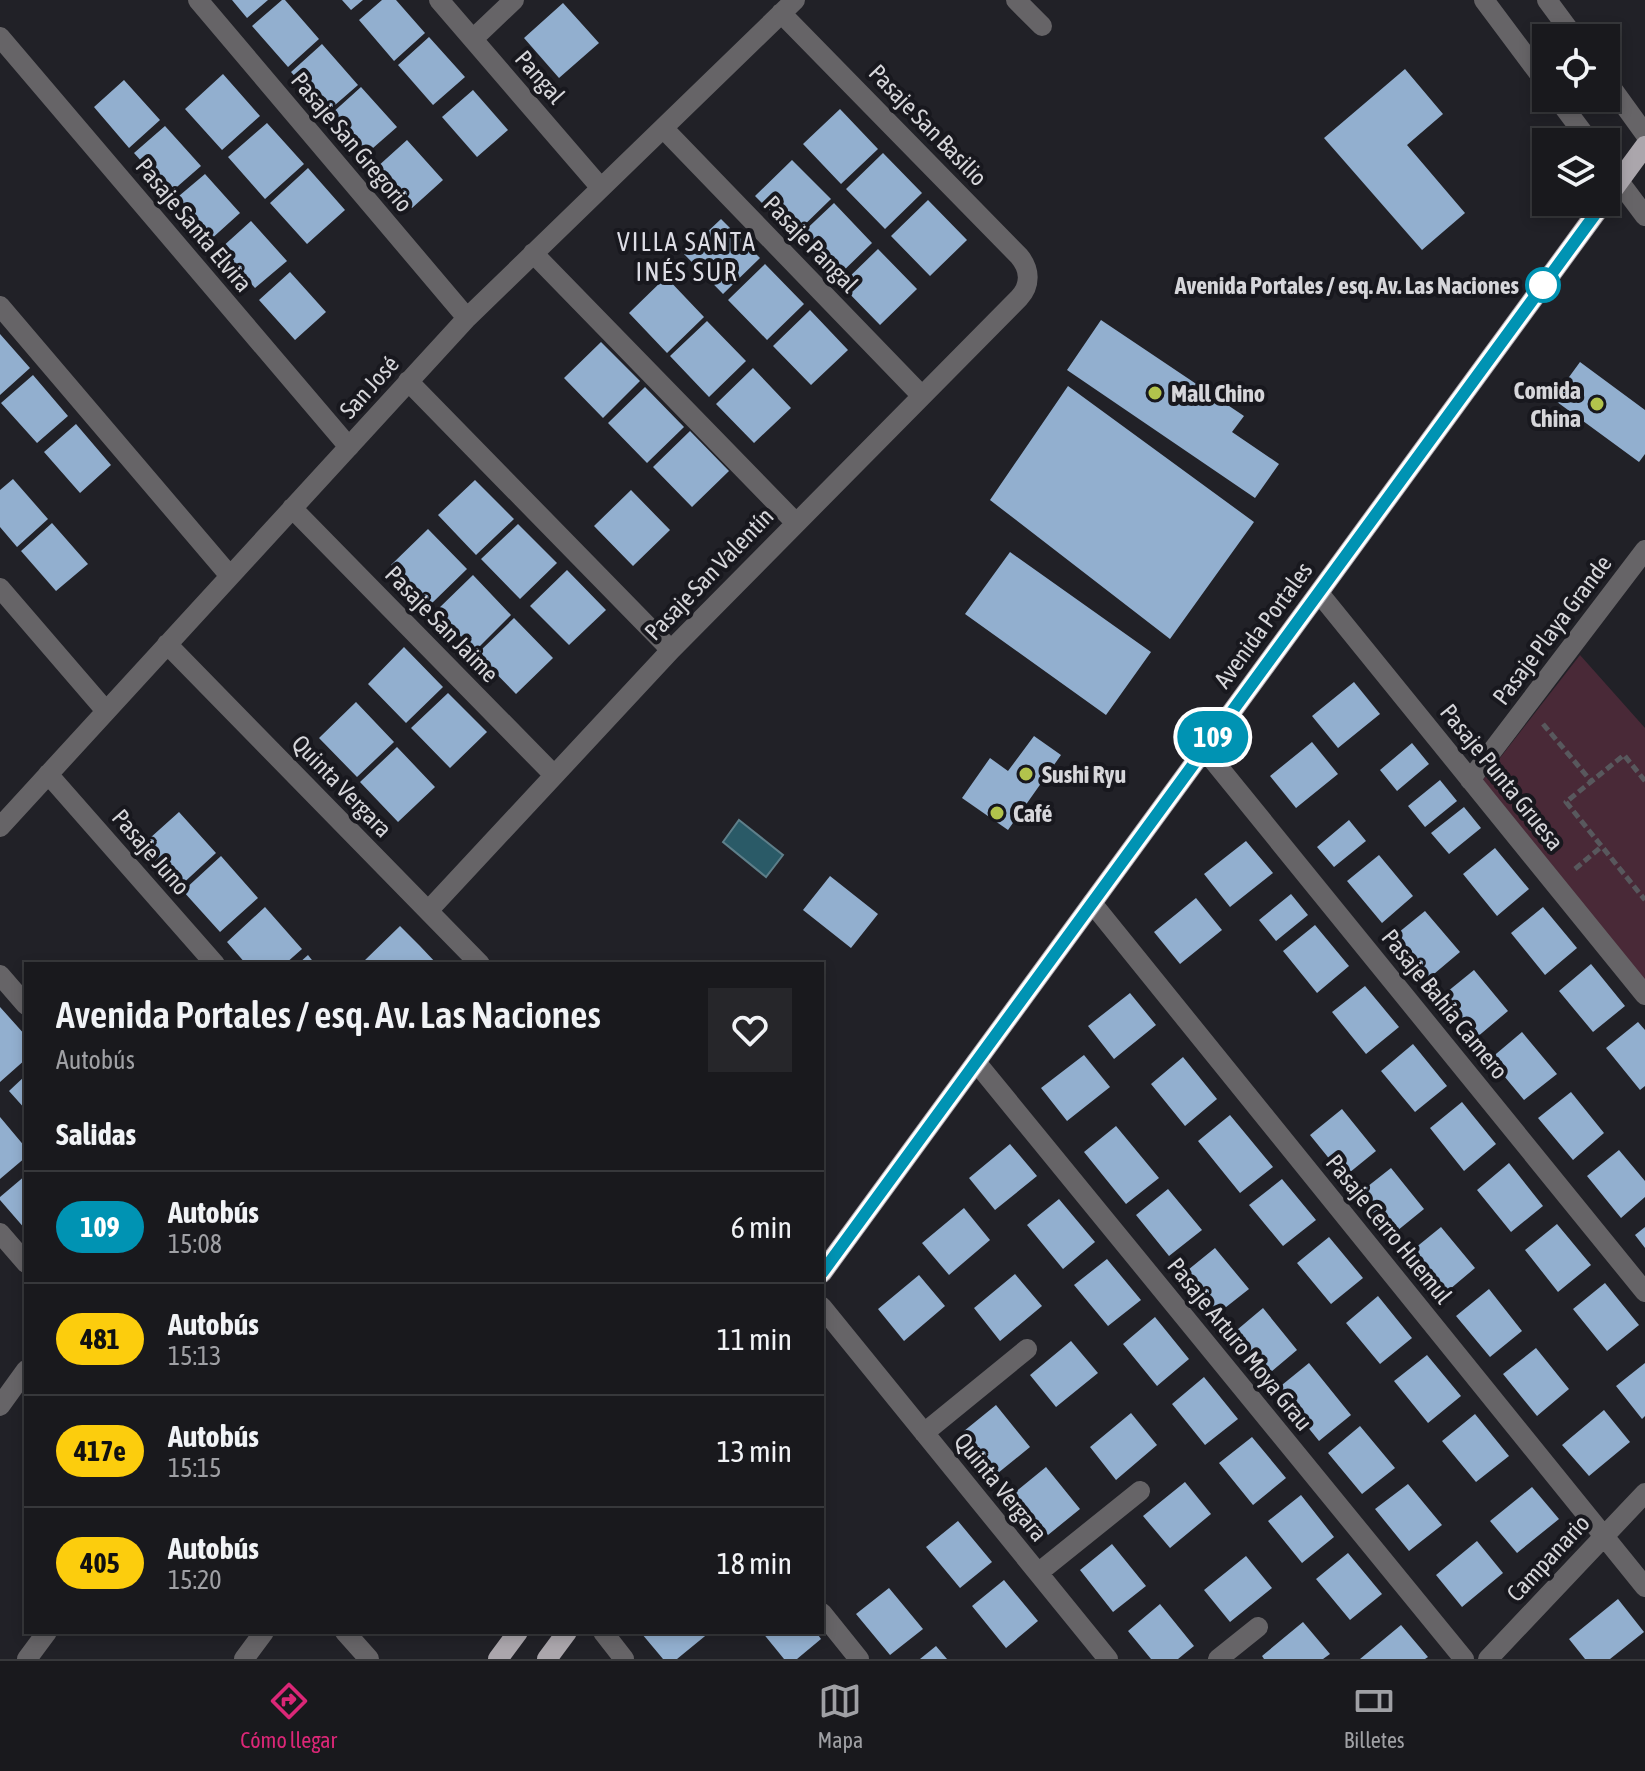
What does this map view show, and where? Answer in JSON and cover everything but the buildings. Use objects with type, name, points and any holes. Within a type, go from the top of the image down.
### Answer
[{"type":"main road","name":"Avenida Portales","points":[[1620,180],[1645,146]]},
{"type":"main road","name":"Avenida Portales","points":[[824,1270],[1593,216]]},
{"type":"main road","points":[[498,1659],[517,1634]]},
{"type":"main road","points":[[547,1659],[566,1634]]},
{"type":"street","name":"Pasaje San Gregorio","points":[[198,0],[467,318]]},
{"type":"street","name":"Pangal","points":[[439,0],[601,188]]},
{"type":"street","points":[[473,39],[514,0]]},
{"type":"street","points":[[1016,0],[1042,26]]},
{"type":"street","points":[[1484,0],[1532,64]]},
{"type":"street","points":[[1547,0],[1565,24]]},
{"type":"street","name":"San José","points":[[0,827],[467,318],[788,6]]},
{"type":"street","name":"Pasaje San Basilio","points":[[788,6],[1019,256],[1028,269],[1028,277]]},
{"type":"street","name":"Pasaje Santa Elvira","points":[[0,37],[349,447]]},
{"type":"street","points":[[1620,99],[1645,134]]},
{"type":"street","name":"Pasaje Pangal","points":[[663,128],[922,396]]},
{"type":"street","points":[[1620,182],[1645,216]]},
{"type":"street","points":[[533,253],[795,522]]},
{"type":"street","name":"Pasaje San Valentín","points":[[428,911],[671,650],[1024,292],[1028,277]]},
{"type":"street","points":[[0,306],[230,576]]},
{"type":"street","points":[[408,381],[671,650]]},
{"type":"street","name":"Pasaje San Jaime","points":[[292,508],[554,775]]},
{"type":"street","name":"Pasaje Playa Grande","points":[[1470,780],[1645,550]]},
{"type":"street","points":[[0,588],[106,711]]},
{"type":"street","name":"Pasaje Punta Gruesa","points":[[1319,593],[1645,995]]},
{"type":"street","name":"Quinta Vergara","points":[[167,644],[478,962]]},
{"type":"street","name":"Pasaje Bahía Camero","points":[[1204,749],[1645,1292]]},
{"type":"street","name":"Pasaje Juno","points":[[48,774],[213,962]]},
{"type":"street","name":"Pasaje Cerro Huemul","points":[[1092,903],[1645,1587]]},
{"type":"street","points":[[0,975],[24,1003]]},
{"type":"street","name":"Pasaje Arturo Moya Grau","points":[[976,1062],[1464,1659]]},
{"type":"street","points":[[0,1233],[24,1261]]},
{"type":"street","name":"Quinta Vergara","points":[[824,1309],[1108,1659]]},
{"type":"street","name":"Quinta Vergara","points":[[924,1433],[1027,1349]]},
{"type":"street","points":[[0,1406],[24,1373]]},
{"type":"street","name":"Quinta Vergara","points":[[1038,1573],[1140,1491]]},
{"type":"street","name":"Campanario","points":[[1488,1659],[1645,1493]]},
{"type":"street","points":[[824,1615],[859,1659]]},
{"type":"street","points":[[1218,1659],[1258,1627]]},
{"type":"street","points":[[27,1659],[46,1634]]},
{"type":"street","points":[[244,1659],[263,1634]]},
{"type":"street","points":[[347,1634],[369,1659]]},
{"type":"street","points":[[605,1634],[624,1659]]},
{"type":"path","points":[[1527,705],[1591,781]]},
{"type":"path","points":[[1645,781],[1624,755],[1566,802],[1645,900]]},
{"type":"path","points":[[1556,885],[1601,847]]},
{"type":"shaded area","points":[[1580,655],[1645,728],[1645,983],[1482,781]]},
{"type":"water","points":[[739,820],[783,855],[766,877],[723,842]]},
{"type":"bus line","name":"109","points":[[824,1270],[1594,216]]},
{"type":"place","name":"Avenida Portales / esq. Av. Las Naciones","points":[[1543,285]]},
{"type":"place","name":"Mall Chino","points":[[1155,393]]},
{"type":"place","name":"Comida China","points":[[1597,404]]},
{"type":"place","name":"Sushi Ryu","points":[[1026,774]]},
{"type":"place","name":"Café","points":[[997,813]]},
{"type":"district","name":"VILLA SANTA INÉS SUR","points":[[687,257]]}]
